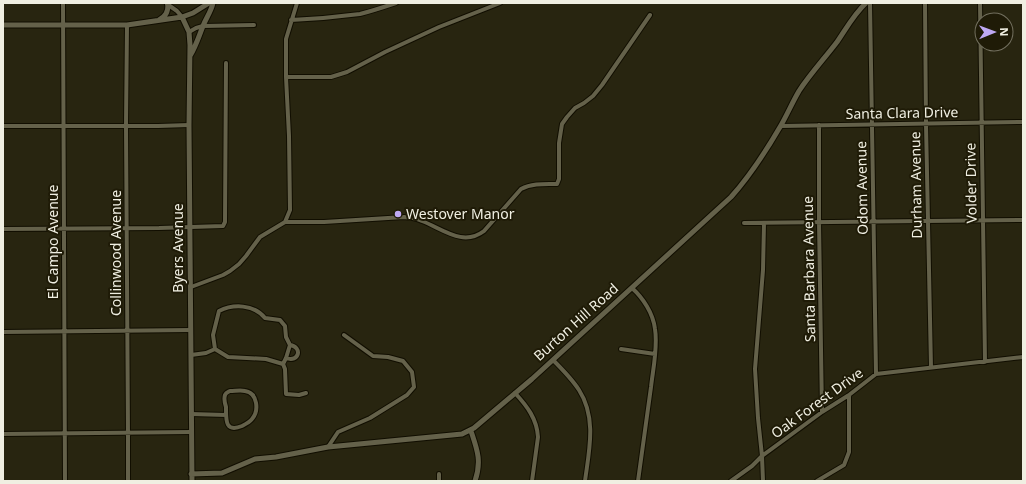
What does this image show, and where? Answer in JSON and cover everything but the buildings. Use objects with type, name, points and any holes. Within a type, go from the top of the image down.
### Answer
[{"type":"street","name":"El Campo Avenue","points":[[62,3],[65,481]]},
{"type":"street","points":[[167,3],[182,17]]},
{"type":"street","points":[[158,21],[166,15],[167,3]]},
{"type":"street","points":[[3,25],[127,25],[182,17],[193,13],[209,3]]},
{"type":"street","points":[[190,56],[196,46],[212,3]]},
{"type":"street","points":[[285,222],[290,210],[286,39],[297,3]]},
{"type":"street","points":[[291,20],[361,13],[380,9],[396,3]]},
{"type":"street","points":[[286,77],[331,77],[347,72],[385,52],[500,3]]},
{"type":"street","name":"Burton Hill Road","points":[[191,474],[222,472],[255,459],[276,457],[328,447],[462,434],[471,431],[553,360],[731,197],[749,176],[781,126],[801,89],[816,67],[866,3]]},
{"type":"street","name":"Odom Avenue","points":[[870,3],[876,374]]},
{"type":"street","name":"Durham Avenue","points":[[925,3],[931,367]]},
{"type":"street","name":"Volder Drive","points":[[980,3],[985,362]]},
{"type":"street","points":[[191,287],[230,271],[239,264],[260,237],[285,222],[324,222],[404,217],[422,221],[462,238],[479,235],[521,189],[527,186],[557,184],[559,179],[560,137],[564,120],[575,108],[593,96],[650,15]]},
{"type":"street","name":"Byers Avenue","points":[[182,17],[189,32],[190,56],[189,125],[192,481]]},
{"type":"street","name":"Collinwood Avenue","points":[[127,25],[126,125],[128,481]]},
{"type":"street","points":[[189,32],[203,26],[254,25]]},
{"type":"street","points":[[3,229],[127,229],[223,226],[225,222],[226,63]]},
{"type":"street","name":"Santa Clara Drive","points":[[781,126],[1023,122]]},
{"type":"street","points":[[3,126],[189,125]]},
{"type":"street","name":"Santa Barbara Avenue","points":[[819,125],[822,412]]},
{"type":"street","points":[[744,223],[1023,220]]},
{"type":"street","points":[[763,481],[755,369],[764,270],[764,223]]},
{"type":"street","points":[[632,288],[642,298],[652,318],[655,328],[655,354],[638,481]]},
{"type":"street","points":[[215,349],[213,335],[219,311],[225,308],[239,306],[255,309],[265,318],[280,320],[285,326],[286,337],[290,345],[283,364],[285,369],[286,394],[299,395],[306,393]]},
{"type":"street","points":[[3,332],[191,330]]},
{"type":"street","points":[[328,447],[338,432],[370,418],[406,396],[414,387],[412,372],[403,361],[388,357],[373,356],[344,335]]},
{"type":"street","points":[[286,358],[293,359],[298,354],[296,347],[294,345],[290,345]]},
{"type":"street","points":[[191,355],[206,353],[215,349]]},
{"type":"street","points":[[215,349],[228,357],[266,359],[283,364]]},
{"type":"street","points":[[621,349],[655,354]]},
{"type":"street","name":"Oak Forest Drive","points":[[731,481],[752,466],[762,456],[822,412],[849,395],[876,374],[1023,357]]},
{"type":"street","points":[[553,360],[574,383],[584,399],[587,409],[591,436],[585,481]]},
{"type":"street","points":[[230,391],[246,391],[254,396],[256,409],[253,418],[249,422],[232,428],[229,427],[227,423],[226,415],[226,393],[230,391]]},
{"type":"street","points":[[515,393],[530,412],[538,431],[532,481]]},
{"type":"street","points":[[817,481],[844,465],[849,452],[849,395]]},
{"type":"street","points":[[192,414],[226,415]]},
{"type":"street","points":[[471,431],[478,455],[478,469],[475,481]]},
{"type":"street","points":[[3,434],[191,432]]},
{"type":"street","points":[[439,474],[439,481]]},
{"type":"place","name":"Westover Manor","points":[[398,214]]}]
